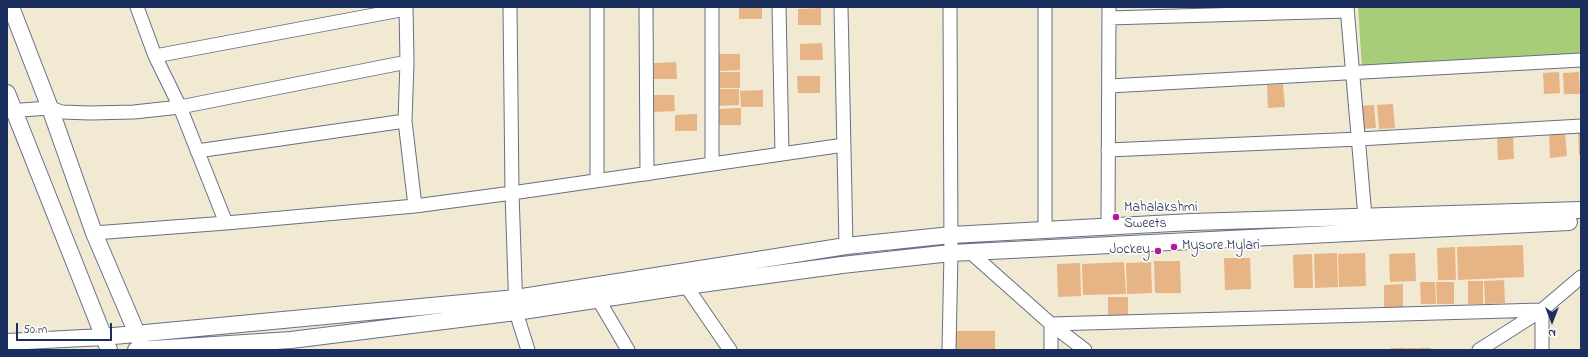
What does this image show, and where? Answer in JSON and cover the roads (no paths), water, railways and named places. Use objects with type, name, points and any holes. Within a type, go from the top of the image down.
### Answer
[{"type":"street","points":[[11,7],[50,108],[94,233],[137,334],[141,350],[291,340],[516,305],[846,246],[951,235],[1192,222],[1581,210]]},
{"type":"street","points":[[137,7],[155,56],[180,107],[226,223]]},
{"type":"street","points":[[510,7],[512,193],[516,305],[528,350]]},
{"type":"street","points":[[597,7],[597,180]]},
{"type":"street","points":[[646,7],[647,174]]},
{"type":"street","points":[[712,7],[712,164]]},
{"type":"street","points":[[780,7],[782,154]]},
{"type":"street","points":[[841,7],[846,246]]},
{"type":"street","points":[[949,350],[951,253],[950,7]]},
{"type":"street","points":[[1045,7],[1045,230]]},
{"type":"street","points":[[155,56],[406,8],[407,62],[405,121],[414,206]]},
{"type":"street","points":[[1108,226],[1109,13],[1347,9],[1365,217]]},
{"type":"street","points":[[1109,86],[1581,60]]},
{"type":"street","points":[[11,111],[50,108],[70,113],[134,112],[180,107],[407,62]]},
{"type":"street","points":[[7,94],[11,111],[106,344]]},
{"type":"street","points":[[197,151],[405,121]]},
{"type":"street","points":[[1108,150],[1359,139],[1581,126]]},
{"type":"street","points":[[94,233],[414,206],[844,146]]},
{"type":"street","points":[[7,342],[106,344],[137,334],[598,299],[842,265],[951,253],[1581,221]]},
{"type":"street","points":[[970,252],[1051,324],[1085,350]]},
{"type":"street","points":[[1479,350],[1542,310],[1581,277]]},
{"type":"street","points":[[686,286],[730,350]]},
{"type":"street","points":[[598,299],[628,350]]},
{"type":"street","points":[[1051,324],[1542,310]]},
{"type":"street","points":[[1542,310],[1542,350]]},
{"type":"street","points":[[1051,324],[1051,350]]},
{"type":"place","name":"Mahalakshmi Sweets","points":[[1116,217]]},
{"type":"place","name":"Mysore Mylari","points":[[1174,247]]},
{"type":"place","name":"Jockey","points":[[1158,251]]}]
